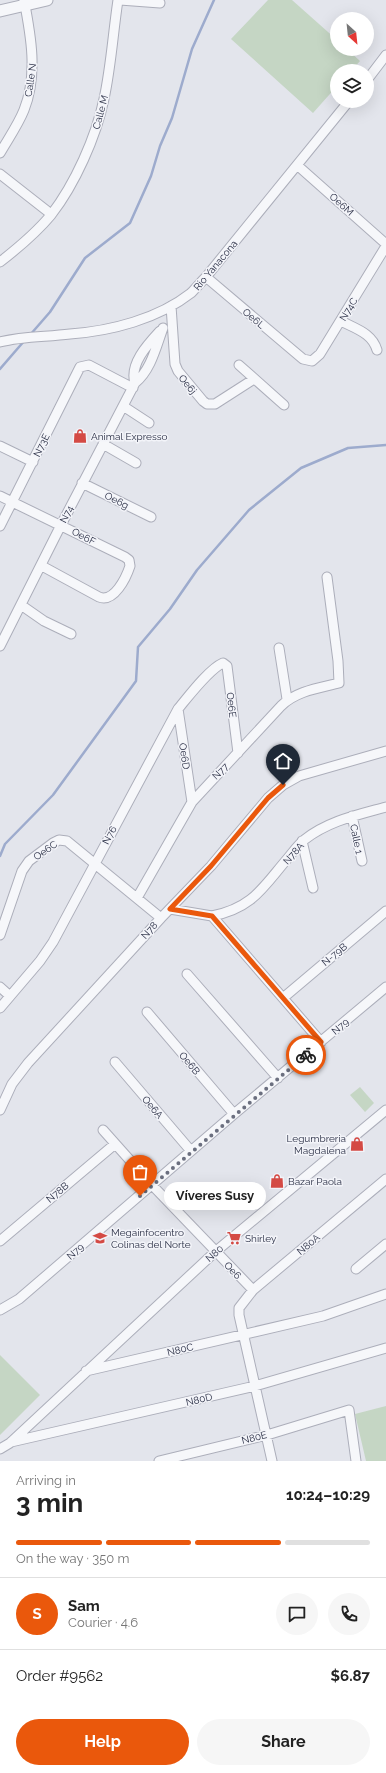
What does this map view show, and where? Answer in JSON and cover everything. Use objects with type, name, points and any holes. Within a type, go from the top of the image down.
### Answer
[{"type":"street","points":[[0,11],[25,2],[47,0]]},
{"type":"street","points":[[119,0],[160,3]]},
{"type":"street","name":"Calle M","points":[[0,262],[26,241],[51,214],[79,169],[95,131],[104,99],[119,0]]},
{"type":"street","name":"Calle N","points":[[0,153],[19,122],[25,108],[29,90],[33,57],[25,2]]},
{"type":"street","points":[[374,71],[386,55]]},
{"type":"street","name":"Rio Yanacona","points":[[0,342],[14,339],[85,333],[126,324],[171,306],[192,292],[206,277],[343,108]]},
{"type":"street","name":"Oe6M","points":[[297,164],[386,245]]},
{"type":"street","points":[[0,174],[51,214]]},
{"type":"street","name":"N74C","points":[[303,359],[312,361],[318,358],[386,245]]},
{"type":"street","name":"Oe6L","points":[[206,277],[303,359]]},
{"type":"street","name":"Oe6j","points":[[171,306],[175,364],[178,371],[203,402],[207,404],[215,404],[254,379]]},
{"type":"street","points":[[134,386],[133,374],[138,361],[150,342],[171,320]]},
{"type":"street","points":[[341,321],[374,340],[377,350]]},
{"type":"street","name":"N73E","points":[[0,526],[77,371],[83,365],[89,364],[134,386]]},
{"type":"street","points":[[239,365],[284,405]]},
{"type":"street","name":"N74","points":[[0,646],[42,566],[82,482],[134,386]]},
{"type":"street","points":[[123,406],[149,422]]},
{"type":"street","points":[[103,444],[136,463]]},
{"type":"street","points":[[0,446],[32,462]]},
{"type":"street","name":"Oe6g","points":[[82,482],[151,517]]},
{"type":"street","name":"Oe6F","points":[[0,496],[61,524],[125,557],[129,560],[130,566],[118,589],[110,598],[106,599],[42,566]]},
{"type":"street","name":"N77","points":[[137,898],[192,802],[287,700],[300,693],[339,683],[338,661],[327,577]]},
{"type":"street","points":[[21,605],[44,621],[71,634]]},
{"type":"street","points":[[280,648],[287,700]]},
{"type":"street","name":"Oe6E","points":[[220,664],[225,663],[227,666],[238,753]]},
{"type":"street","name":"N76","points":[[0,1008],[46,953],[178,709],[220,664]]},
{"type":"street","name":"Oe6D","points":[[178,709],[192,802]]},
{"type":"street","name":"N78","points":[[0,1110],[19,1074],[161,918],[211,866],[268,798],[283,785],[299,776],[386,751]]},
{"type":"street","name":"N78A","points":[[212,916],[236,909],[254,897],[302,841],[317,831],[331,823],[386,807]]},
{"type":"street","name":"Calle 1","points":[[352,816],[362,861]]},
{"type":"street","name":"Oe6C","points":[[0,935],[22,870],[38,853],[59,840],[67,841],[161,918]]},
{"type":"street","points":[[302,841],[313,888]]},
{"type":"street","points":[[170,909],[212,916],[321,1042]]},
{"type":"street","name":"N-79B","points":[[283,998],[386,911]]},
{"type":"street","points":[[187,974],[278,1078]]},
{"type":"street","points":[[0,987],[10,996]]},
{"type":"street","name":"N79","points":[[0,1310],[19,1299],[234,1114],[386,987]]},
{"type":"street","name":"Oe6B","points":[[147,1012],[234,1114]]},
{"type":"street","name":"Oe6A","points":[[115,1062],[191,1151]]},
{"type":"street","name":"N80","points":[[84,1372],[215,1252],[386,1110]]},
{"type":"street","name":"Oe6","points":[[103,1130],[152,1185],[253,1290]]},
{"type":"street","name":"N78B","points":[[0,1241],[114,1144]]},
{"type":"street","name":"N80A","points":[[244,1334],[239,1315],[239,1308],[253,1290],[386,1179]]},
{"type":"street","points":[[356,1269],[386,1244]]},
{"type":"street","name":"N80C","points":[[84,1372],[323,1316],[386,1294]]},
{"type":"street","points":[[244,1334],[272,1461]]},
{"type":"street","name":"N80D","points":[[10,1442],[255,1386],[386,1348]]},
{"type":"street","points":[[0,1449],[10,1442],[84,1372]]},
{"type":"street","name":"N80E","points":[[159,1461],[267,1435],[349,1410],[356,1461]]},
{"type":"green space","points":[[268,0],[292,0],[330,34],[330,56],[355,56],[360,61],[357,64],[330,64],[330,94],[313,113],[231,39]]},
{"type":"green space","points":[[360,1087],[374,1103],[365,1112],[350,1095]]},
{"type":"green space","points":[[0,1355],[40,1395],[0,1435]]},
{"type":"green space","points":[[386,1406],[386,1461],[366,1461],[355,1414]]},
{"type":"waterway","points":[[30,335],[50,312],[85,258],[130,223],[151,176],[160,146],[172,118],[192,49],[214,0]]},
{"type":"waterway","points":[[0,369],[25,340]]},
{"type":"waterway","points":[[0,856],[5,844],[53,795],[136,681],[138,647],[170,609],[197,570],[249,510],[301,468],[348,448],[386,445]]},
{"type":"way so far","points":[[140,1196],[234,1114],[306,1055]]},
{"type":"place","name":"Animal Expresso","points":[[80,436]]},
{"type":"place","name":"Legumbreria Magdalena","points":[[357,1144]]},
{"type":"place","name":"Bazar Paola","points":[[277,1181]]},
{"type":"place","name":"Víveres Susy","points":[[140,1196]]},
{"type":"place","name":"Megainfocentro Colinas del Norte","points":[[100,1238]]},
{"type":"place","name":"Shirley","points":[[234,1238]]},
{"type":"route","points":[[283,785],[268,798],[235,839],[170,909],[212,916],[321,1042],[306,1055]]}]
